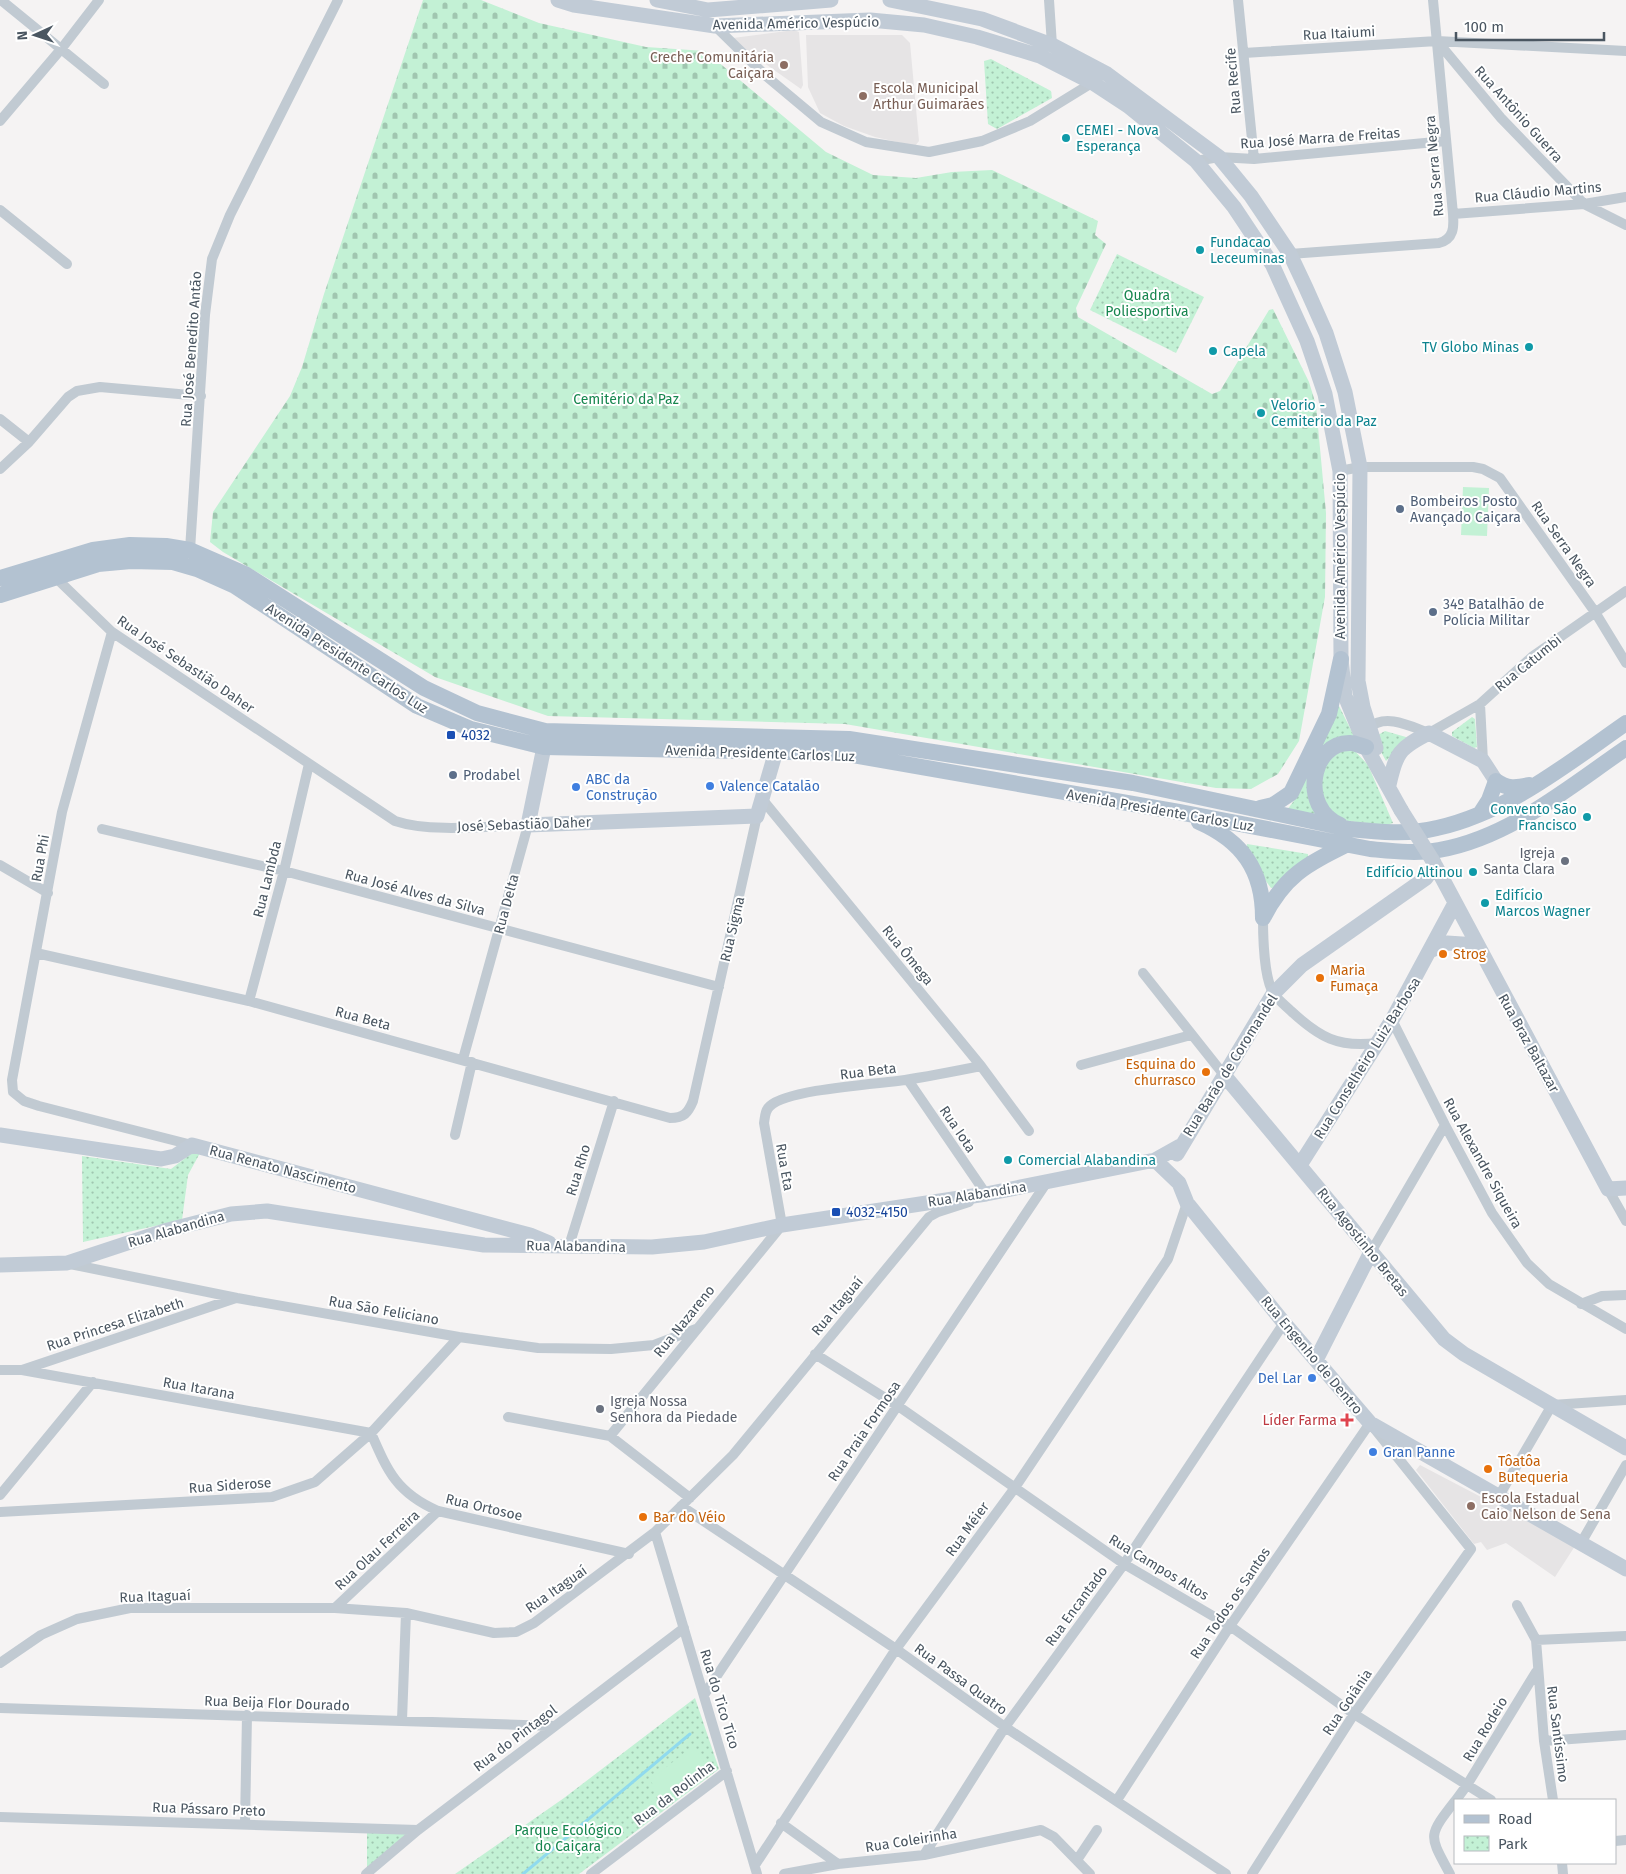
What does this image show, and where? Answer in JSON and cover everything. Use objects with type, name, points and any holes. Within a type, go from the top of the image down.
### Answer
[{"type":"main road","name":"Avenida Presidente Carlos Luz","points":[[0,578],[93,550],[130,545],[166,546],[190,550],[245,574],[424,688],[477,713],[545,731],[776,743],[1179,812],[1349,836],[1435,829],[1479,816],[1539,783],[1626,723]]},
{"type":"main road","name":"Avenida Presidente Carlos Luz","points":[[0,595],[98,564],[131,561],[173,562],[197,569],[235,586],[416,706],[471,729],[544,747],[776,743],[849,739],[1133,783],[1258,808],[1397,852],[1438,850],[1469,842],[1500,829],[1534,810],[1626,748]]},
{"type":"main road","points":[[1258,808],[1273,805],[1291,793],[1329,714],[1341,658]]},
{"type":"main road","points":[[1263,918],[1272,899],[1287,881],[1349,836],[1321,809],[1316,799],[1314,781],[1318,764],[1334,748],[1350,743],[1366,747]]},
{"type":"main road","points":[[1479,816],[1489,800],[1496,781],[1503,786],[1514,789],[1539,783]]},
{"type":"main road","points":[[1179,812],[1214,828],[1238,846],[1250,862],[1257,878],[1263,918]]},
{"type":"street","points":[[1,0],[104,84]]},
{"type":"street","points":[[0,121],[62,48],[99,0]]},
{"type":"street","name":"Rua José Benedito Antão","points":[[190,550],[205,315],[212,259],[230,215],[338,0]]},
{"type":"street","name":"Avenida Américo Vespúcio","points":[[558,0],[574,5],[716,26],[870,20],[924,25],[977,37],[1040,56],[1093,83],[1128,106],[1196,161],[1234,207],[1272,264],[1307,341],[1325,394],[1340,471],[1341,658],[1345,696],[1366,747],[1389,785],[1401,810],[1434,862]]},
{"type":"street","name":"Avenida Américo Vespúcio","points":[[657,0],[708,10],[831,0]]},
{"type":"street","name":"Avenida Américo Vespúcio","points":[[890,0],[982,19],[1052,45],[1107,74],[1219,157],[1251,196],[1290,254],[1326,332],[1345,392],[1360,467],[1358,681],[1369,728],[1389,785]]},
{"type":"street","points":[[1049,0],[1052,45]]},
{"type":"street","name":"Rua Recife","points":[[1238,0],[1254,158]]},
{"type":"street","name":"Rua Serra Negra","points":[[1272,264],[1290,254],[1439,243],[1446,241],[1452,235],[1453,214],[1433,0]]},
{"type":"street","points":[[798,2],[800,23]]},
{"type":"street","points":[[977,37],[982,19]]},
{"type":"street","points":[[716,26],[766,76],[821,122],[866,142],[929,152],[982,141],[1022,124],[1107,74]]},
{"type":"street","name":"Rua Itaiumi","points":[[1244,53],[1437,41],[1626,51]]},
{"type":"street","name":"Rua Antônio Guerra","points":[[1437,41],[1501,118],[1584,204]]},
{"type":"street","name":"Rua José Marra de Freitas","points":[[1196,161],[1219,157],[1254,158],[1446,141]]},
{"type":"street","name":"Rua Cláudio Martins","points":[[1453,214],[1584,204],[1626,197]]},
{"type":"street","points":[[1584,204],[1626,226]]},
{"type":"street","points":[[0,210],[67,264]]},
{"type":"street","points":[[0,469],[29,442],[68,397],[77,391],[88,388],[201,396]]},
{"type":"street","points":[[0,419],[29,442]]},
{"type":"street","name":"Rua Serra Negra","points":[[1340,471],[1360,467],[1473,467],[1493,474],[1506,485],[1595,612],[1626,662]]},
{"type":"street","name":"Rua José Sebastião Daher","points":[[55,577],[112,632],[309,764]]},
{"type":"street","name":"Rua Catumbi","points":[[1389,785],[1394,760],[1411,742],[1480,704],[1533,656],[1626,591]]},
{"type":"street","name":"Rua Phi","points":[[13,1092],[14,1071],[62,812],[112,632]]},
{"type":"street","points":[[1480,704],[1483,761]]},
{"type":"street","points":[[1369,728],[1376,722],[1384,720],[1408,725],[1429,733],[1483,761],[1496,781]]},
{"type":"street","name":"Rua Sigma","points":[[680,1118],[688,1112],[694,1101],[757,816],[776,743]]},
{"type":"street","name":"Rua Delta","points":[[455,1135],[468,1061],[499,928],[528,825],[544,747]]},
{"type":"street","name":"José Sebastião Daher","points":[[309,764],[377,811],[410,826],[528,825],[757,816]]},
{"type":"street","name":"Rua Lambda","points":[[249,1000],[284,871],[309,764]]},
{"type":"street","name":"Rua Ômega","points":[[762,799],[981,1066],[1029,1130]]},
{"type":"street","name":"Rua José Alves da Silva","points":[[102,829],[284,871],[719,987]]},
{"type":"street","name":"Rua Barão de Coromandel","points":[[1170,1174],[1180,1146],[1273,994],[1302,965],[1426,878],[1434,862]]},
{"type":"street","name":"Rua Braz Baltazar","points":[[1434,862],[1626,1221]]},
{"type":"street","points":[[0,865],[48,893]]},
{"type":"street","points":[[1426,878],[1444,882]]},
{"type":"street","name":"Rua Conselheiro Luiz Barbosa","points":[[1300,1165],[1392,1020],[1432,950],[1455,903]]},
{"type":"street","points":[[1263,918],[1267,967],[1273,994],[1308,1026],[1320,1034],[1345,1044],[1378,1043]]},
{"type":"street","points":[[1432,950],[1447,944],[1477,945]]},
{"type":"street","name":"Rua Beta","points":[[36,953],[249,1000],[670,1118],[680,1118]]},
{"type":"street","name":"Rua Agostinho Bretas","points":[[1146,976],[1190,1035],[1444,1339],[1464,1354],[1626,1448]]},
{"type":"street","name":"Rua Alexandre Siqueira","points":[[1392,1020],[1492,1213],[1527,1263],[1549,1284],[1626,1329]]},
{"type":"street","points":[[1081,1065],[1190,1035]]},
{"type":"street","name":"Rua Beta","points":[[765,1114],[769,1106],[778,1101],[806,1093],[908,1080],[981,1066]]},
{"type":"street","name":"Rua Iota","points":[[908,1080],[983,1195]]},
{"type":"street","name":"Rua Renato Nascimento","points":[[13,1092],[24,1101],[39,1106],[530,1235],[562,1246]]},
{"type":"street","name":"Rua Rho","points":[[562,1246],[614,1101]]},
{"type":"street","name":"Rua Eta","points":[[765,1114],[766,1140],[782,1225]]},
{"type":"street","points":[[1316,1360],[1372,1252],[1445,1125]]},
{"type":"street","points":[[0,1135],[161,1159],[175,1156],[192,1145]]},
{"type":"street","points":[[0,1143],[16,1137]]},
{"type":"street","name":"Rua Barão de Coromandel","points":[[1155,1160],[1180,1146]]},
{"type":"street","name":"Rua Alabandina","points":[[0,1265],[67,1263],[164,1231],[231,1214],[267,1210],[484,1245],[652,1247],[704,1242],[782,1225],[983,1195],[1155,1160]]},
{"type":"street","name":"Rua Engenho de Dentro","points":[[1155,1160],[1179,1183],[1187,1203],[1284,1323],[1370,1423],[1471,1549]]},
{"type":"street","name":"Rua Praia Formosa","points":[[704,1695],[1047,1182]]},
{"type":"street","points":[[1608,1189],[1626,1188]]},
{"type":"street","name":"Rua Itaguaí","points":[[0,1663],[41,1635],[76,1619],[130,1608],[336,1608],[406,1613],[494,1633],[516,1632],[534,1623],[629,1554],[655,1532],[733,1455],[929,1217],[938,1212],[973,1201],[983,1195]]},
{"type":"street","name":"Rua Méier","points":[[756,1869],[782,1824],[896,1649],[1014,1489],[1168,1259],[1187,1203]]},
{"type":"street","name":"Rua Nazareno","points":[[610,1436],[782,1225]]},
{"type":"street","name":"Rua São Feliciano","points":[[67,1263],[237,1298],[459,1337],[538,1348],[611,1349],[654,1345],[696,1329]]},
{"type":"street","points":[[1581,1304],[1602,1296],[1626,1295]]},
{"type":"street","name":"Rua Princesa Elizabeth","points":[[0,1370],[22,1370],[237,1298]]},
{"type":"street","name":"Rua Encantado","points":[[924,1855],[1006,1727],[1124,1564],[1284,1323]]},
{"type":"street","name":"Rua Siderose","points":[[0,1512],[272,1496],[315,1482],[371,1433],[459,1337]]},
{"type":"street","name":"Rua Campos Altos","points":[[816,1354],[898,1406],[1014,1489],[1124,1564],[1230,1626],[1354,1714],[1489,1799]]},
{"type":"street","name":"Rua Itarana","points":[[22,1370],[371,1433]]},
{"type":"street","points":[[0,1495],[93,1382]]},
{"type":"street","points":[[1499,1496],[1552,1404],[1626,1400]]},
{"type":"street","points":[[508,1418],[610,1436],[690,1498]]},
{"type":"street","points":[[1370,1423],[1626,1569]]},
{"type":"street","name":"Rua Todos os Santos","points":[[1117,1800],[1230,1626],[1370,1423]]},
{"type":"street","name":"Rua Ortosoe","points":[[371,1433],[393,1479],[402,1491],[418,1503],[438,1511],[629,1554]]},
{"type":"street","points":[[1581,1543],[1626,1465]]},
{"type":"street","name":"Rua Passa Quatro","points":[[681,1506],[896,1649],[1006,1727],[1226,1874]]},
{"type":"street","name":"Rua Olau Ferreira","points":[[336,1608],[438,1511]]},
{"type":"street","name":"Rua do Tico Tico","points":[[655,1532],[756,1869]]},
{"type":"street","name":"Rua Goiânia","points":[[1252,1874],[1354,1714],[1471,1549]]},
{"type":"street","points":[[1517,1605],[1536,1640],[1536,1672]]},
{"type":"street","points":[[402,1720],[406,1613]]},
{"type":"street","name":"Rua do Pintagol","points":[[366,1874],[418,1830],[684,1628]]},
{"type":"street","points":[[1536,1640],[1626,1636]]},
{"type":"street","name":"Rua Santíssimo","points":[[1536,1672],[1553,1799]]},
{"type":"street","name":"Rua Rodeio","points":[[1456,1799],[1536,1672]]},
{"type":"street","name":"Rua Beija Flor Dourado","points":[[0,1708],[554,1726]]},
{"type":"street","points":[[245,1824],[247,1715]]},
{"type":"street","points":[[1544,1741],[1626,1735]]},
{"type":"street","name":"Rua da Rolinha","points":[[591,1874],[727,1771]]},
{"type":"street","name":"Rua Rodeio","points":[[1450,1874],[1433,1839],[1435,1827],[1454,1802]]},
{"type":"street","name":"Rua Pássaro Preto","points":[[0,1817],[418,1830]]},
{"type":"street","points":[[782,1824],[838,1864]]},
{"type":"street","name":"Rua Coleirinha","points":[[784,1874],[838,1864],[924,1855],[1041,1830],[1054,1837],[1077,1860]]},
{"type":"street","points":[[1090,1874],[1077,1860],[1096,1830]]},
{"type":"shaded area","name":"Creche Comunitária Caiçara","points":[[794,30],[799,32],[803,85],[801,89],[737,44],[733,38]]},
{"type":"shaded area","name":"Escola Municipal Arthur Guimarães","points":[[806,35],[902,35],[910,43],[919,141],[915,146],[875,137],[844,126],[820,113],[808,87]]},
{"type":"shaded area","name":"Escola Estadual Caio Nelson de Sena","points":[[1420,1465],[1575,1546],[1555,1577],[1506,1543],[1487,1550],[1481,1542],[1474,1544],[1416,1470]]},
{"type":"green space","name":"Cemitério da Paz","points":[[423,0],[481,0],[539,23],[646,47],[705,51],[826,152],[873,175],[916,178],[952,172],[992,170],[1098,221],[1095,235],[1106,244],[1076,308],[1078,317],[1212,394],[1220,391],[1269,310],[1273,309],[1309,382],[1316,405],[1326,513],[1325,597],[1299,741],[1278,774],[1251,789],[1216,788],[845,724],[548,716],[435,677],[223,552],[210,542],[213,512],[290,396],[302,367],[324,294]]},
{"type":"green space","points":[[991,59],[1051,91],[1052,98],[997,129],[988,124],[984,61]]},
{"type":"green space","name":"Quadra Poliesportiva","points":[[1117,254],[1204,297],[1176,353],[1090,310]]},
{"type":"green space","points":[[1463,487],[1489,488],[1487,536],[1461,535]]},
{"type":"green space","points":[[1338,704],[1355,738],[1320,753],[1318,815],[1287,810],[1296,798]]},
{"type":"green space","points":[[1472,717],[1475,719],[1477,747],[1474,748],[1452,736],[1452,732]]},
{"type":"green space","points":[[1385,731],[1406,737],[1407,740],[1386,761],[1380,750],[1378,735]]},
{"type":"green space","points":[[1342,749],[1354,750],[1368,765],[1393,823],[1387,825],[1347,821],[1333,815],[1319,792],[1322,767]]},
{"type":"green space","points":[[1247,844],[1308,854],[1308,860],[1278,887],[1271,888],[1249,856]]},
{"type":"green space","points":[[192,1153],[200,1153],[188,1175],[182,1220],[83,1242],[82,1156],[171,1169]]},
{"type":"green space","name":"Parque Ecológico do Caiçara","points":[[695,1698],[719,1769],[579,1874],[455,1874],[564,1798]]},
{"type":"green space","points":[[693,1746],[711,1772],[666,1806],[650,1780]]},
{"type":"green space","points":[[655,1799],[663,1809],[640,1826],[632,1816]]},
{"type":"green space","points":[[367,1828],[417,1831],[367,1873]]},
{"type":"waterway","points":[[523,1874],[690,1734]]},
{"type":"place","name":"Creche Comunitária Caiçara","points":[[784,65]]},
{"type":"place","name":"Escola Municipal Arthur Guimarães","points":[[863,96]]},
{"type":"place","name":"CEMEI - Nova Esperança","points":[[1066,138]]},
{"type":"place","name":"Fundacao Leceuminas","points":[[1200,250]]},
{"type":"place","name":"TV Globo Minas","points":[[1529,347]]},
{"type":"place","name":"Capela","points":[[1213,351]]},
{"type":"place","name":"Velorio - Cemiterio da Paz","points":[[1261,413]]},
{"type":"place","name":"Bombeiros Posto Avançado Caiçara","points":[[1400,509]]},
{"type":"place","name":"34º Batalhão de Polícia Militar","points":[[1433,612]]},
{"type":"place","name":"4032","points":[[451,735]]},
{"type":"place","name":"Prodabel","points":[[453,775]]},
{"type":"place","name":"Valence Catalão","points":[[710,786]]},
{"type":"place","name":"ABC da Construção","points":[[576,787]]},
{"type":"place","name":"Convento São Francisco","points":[[1587,817]]},
{"type":"place","name":"Igreja Santa Clara","points":[[1565,861]]},
{"type":"place","name":"Edifício Altinou","points":[[1473,872]]},
{"type":"place","name":"Edifício Marcos Wagner","points":[[1485,903]]},
{"type":"place","name":"Strog","points":[[1443,954]]},
{"type":"place","name":"Maria Fumaça","points":[[1320,978]]},
{"type":"place","name":"Esquina do churrasco","points":[[1206,1072]]},
{"type":"place","name":"Comercial Alabandina","points":[[1008,1160]]},
{"type":"place","name":"4032-4150","points":[[836,1212]]},
{"type":"place","name":"Del Lar","points":[[1312,1378]]},
{"type":"place","name":"Igreja Nossa Senhora da Piedade","points":[[600,1409]]},
{"type":"place","name":"Líder Farma","points":[[1347,1420]]},
{"type":"place","name":"Gran Panne","points":[[1373,1452]]},
{"type":"place","name":"Tôatôa Butequeria","points":[[1488,1469]]},
{"type":"place","name":"Escola Estadual Caio Nelson de Sena","points":[[1471,1506]]},
{"type":"place","name":"Bar do Véio","points":[[643,1517]]}]
